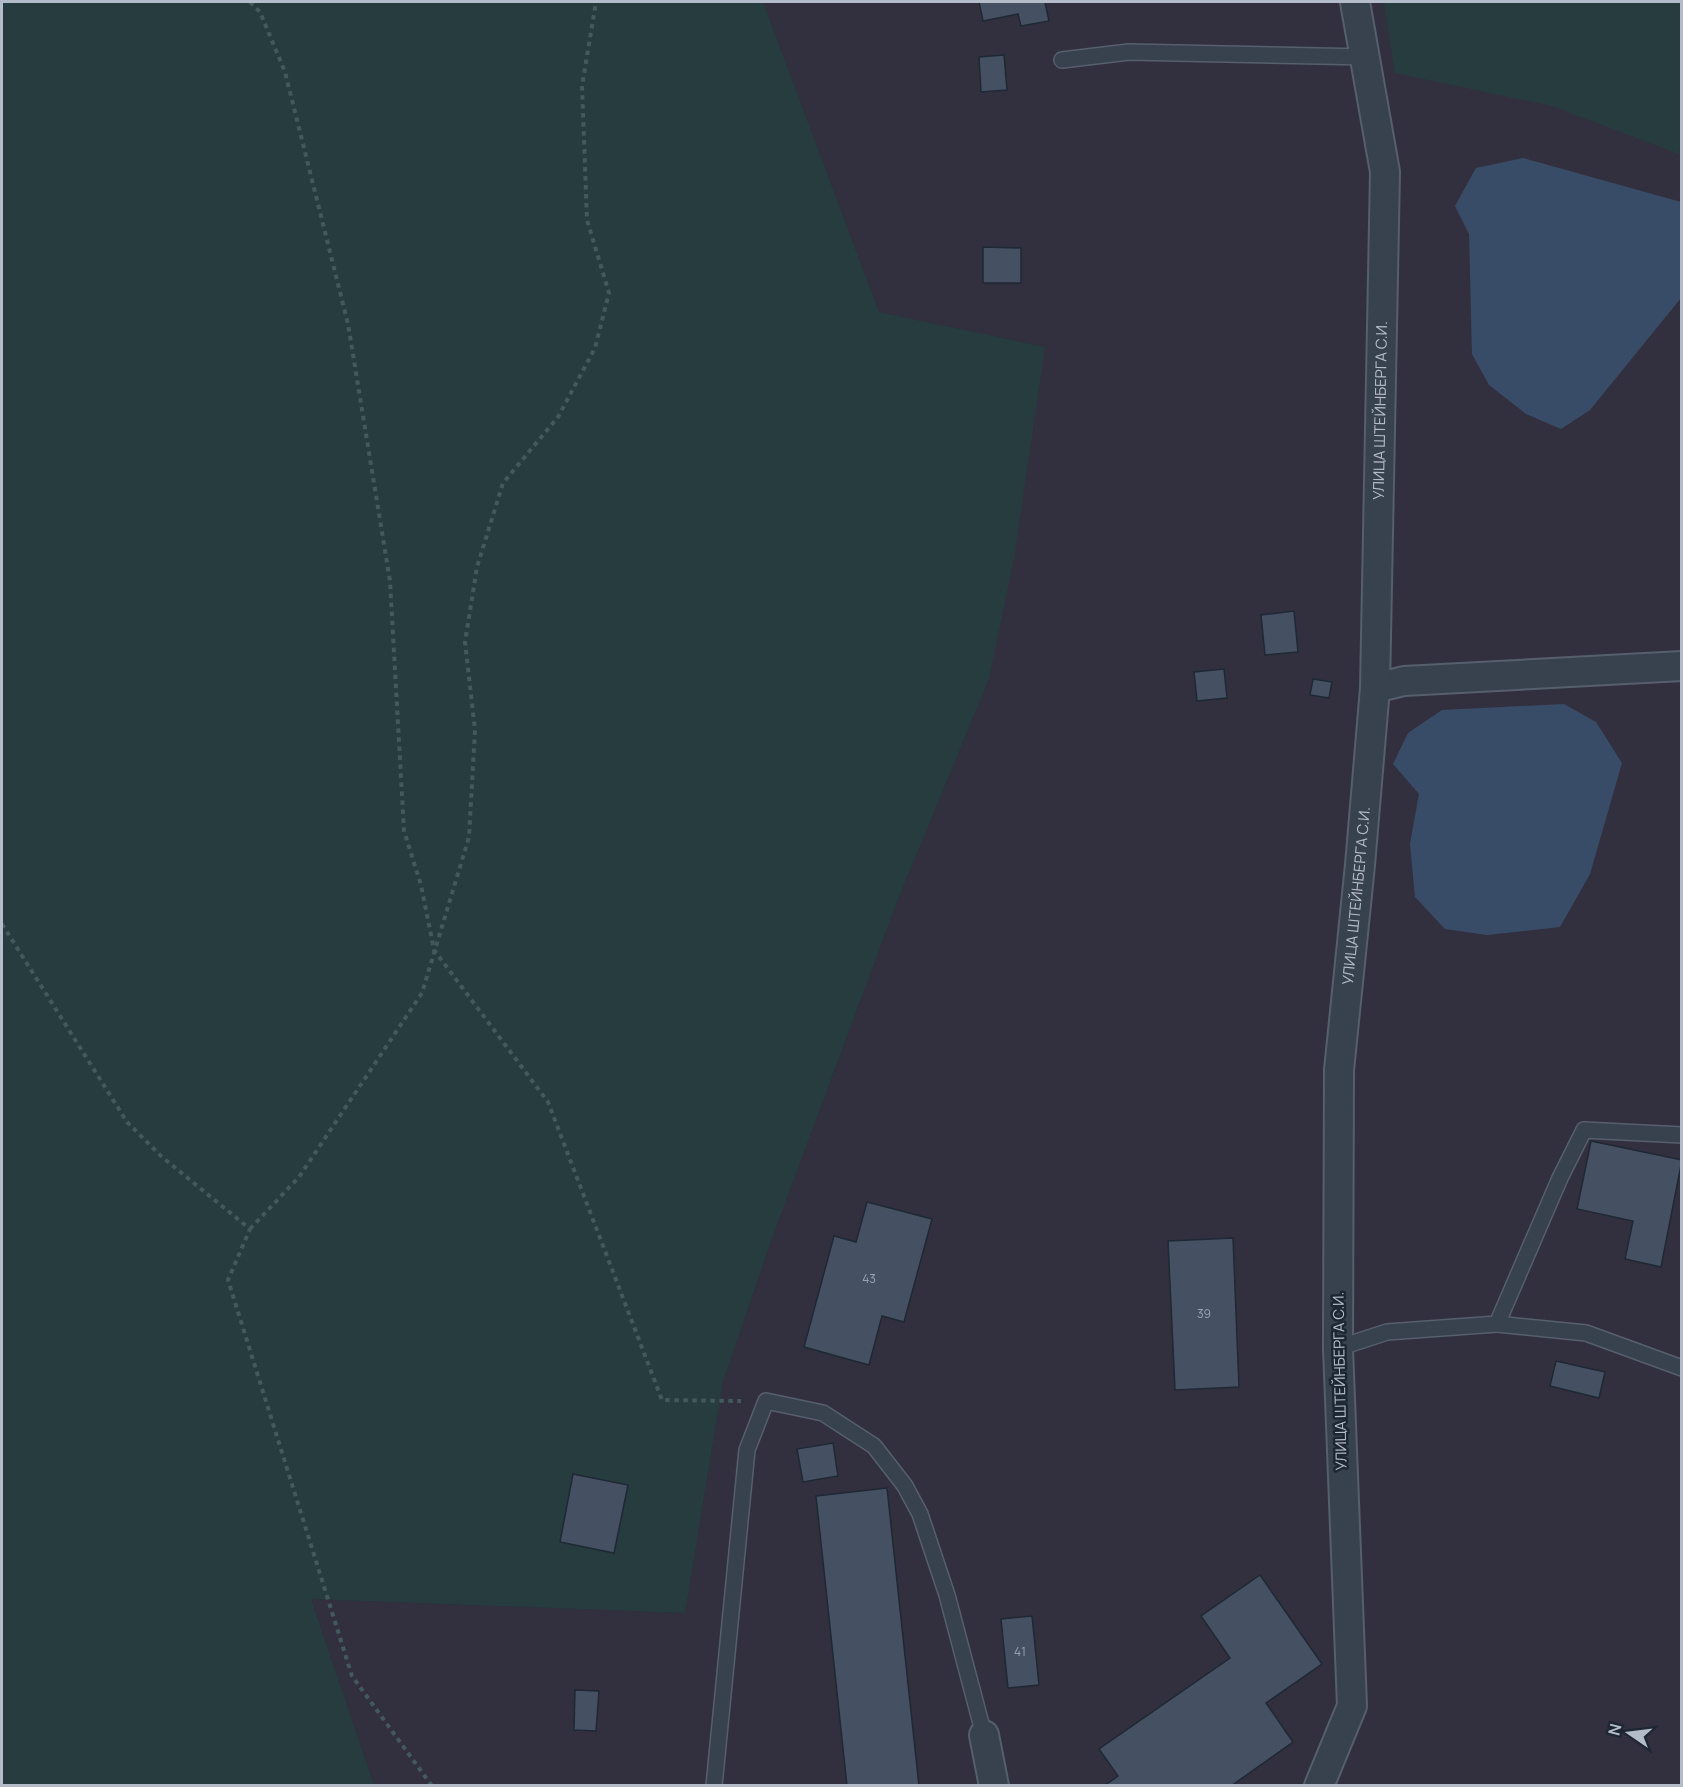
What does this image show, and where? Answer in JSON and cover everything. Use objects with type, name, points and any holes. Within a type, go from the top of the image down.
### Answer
[{"type":"street","name":"УЛИЦА ШТЕЙНБЕРГА С.И.","points":[[1319,1785],[1352,1706],[1352,1663],[1343,1534],[1338,1348],[1339,1070],[1375,688],[1385,172],[1355,2]]},
{"type":"street","points":[[1375,688],[1404,681],[1682,666]]},
{"type":"street","points":[[984,1735],[994,1785]]},
{"type":"lane","points":[[1062,60],[1129,52],[1366,57]]},
{"type":"lane","points":[[1497,1324],[1560,1178],[1584,1130],[1682,1135]]},
{"type":"lane","points":[[1338,1348],[1387,1332],[1497,1324],[1586,1334],[1682,1368]]},
{"type":"lane","points":[[714,1785],[747,1450],[766,1401],[823,1413],[874,1446],[904,1486],[920,1515],[947,1595],[965,1673],[984,1735]]},
{"type":"path","points":[[250,2],[260,12],[285,72],[348,324],[390,581],[404,831],[421,885],[434,950],[548,1102],[662,1400],[766,1401]]},
{"type":"path","points":[[432,1785],[352,1676],[228,1280],[250,1229],[299,1177],[422,993],[469,837],[475,730],[465,642],[477,567],[503,483],[558,417],[595,348],[609,293],[587,220],[582,86],[591,18],[596,2]]},
{"type":"path","points":[[2,924],[127,1122],[162,1157],[250,1229]]},
{"type":"shaded area","points":[[763,2],[1681,2],[1681,1785],[374,1785],[311,1599],[685,1613],[723,1382],[771,1241],[897,902],[989,679],[1045,347],[879,312]]},
{"type":"green space","points":[[2,2],[763,2],[879,312],[1045,347],[1014,558],[989,679],[897,902],[771,1241],[723,1382],[685,1613],[311,1599],[374,1785],[2,1786]]},
{"type":"green space","points":[[1384,2],[1681,2],[1682,139],[1679,154],[1552,106],[1395,73]]},
{"type":"water","points":[[1523,158],[1681,202],[1681,298],[1590,410],[1561,429],[1526,414],[1489,385],[1472,354],[1469,234],[1455,206],[1476,168]]},
{"type":"water","points":[[1564,704],[1596,722],[1622,763],[1590,874],[1560,927],[1487,935],[1445,929],[1415,897],[1410,844],[1419,794],[1393,764],[1408,733],[1442,710]]},
{"type":"building","points":[[979,2],[1045,2],[1049,21],[1021,26],[1018,14],[983,21]]},
{"type":"building","points":[[1004,55],[1007,90],[981,92],[979,57]]},
{"type":"building","points":[[983,247],[1021,248],[1021,283],[983,283]]},
{"type":"building","points":[[1294,611],[1298,652],[1265,655],[1261,615]]},
{"type":"building","points":[[1224,669],[1227,698],[1197,701],[1194,672]]},
{"type":"building","points":[[1313,679],[1332,682],[1329,698],[1310,695]]},
{"type":"building","points":[[1591,1141],[1682,1160],[1661,1267],[1625,1259],[1633,1221],[1577,1209]]},
{"type":"building","points":[[867,1202],[932,1219],[904,1322],[882,1316],[869,1365],[804,1347],[834,1236],[856,1242]]},
{"type":"building","points":[[1233,1238],[1239,1387],[1175,1390],[1168,1241]]},
{"type":"building","points":[[1556,1361],[1605,1372],[1599,1398],[1550,1386]]},
{"type":"building","points":[[833,1443],[838,1476],[803,1482],[797,1449]]},
{"type":"building","points":[[573,1474],[628,1485],[614,1553],[560,1542]]},
{"type":"building","points":[[887,1488],[919,1786],[847,1786],[816,1496]]},
{"type":"building","points":[[1260,1575],[1322,1664],[1266,1703],[1293,1742],[1231,1786],[1104,1786],[1118,1776],[1099,1749],[1230,1658],[1201,1616]]},
{"type":"building","points":[[1032,1616],[1039,1685],[1008,1688],[1001,1619]]},
{"type":"building","points":[[575,1690],[599,1691],[596,1731],[574,1730]]}]
